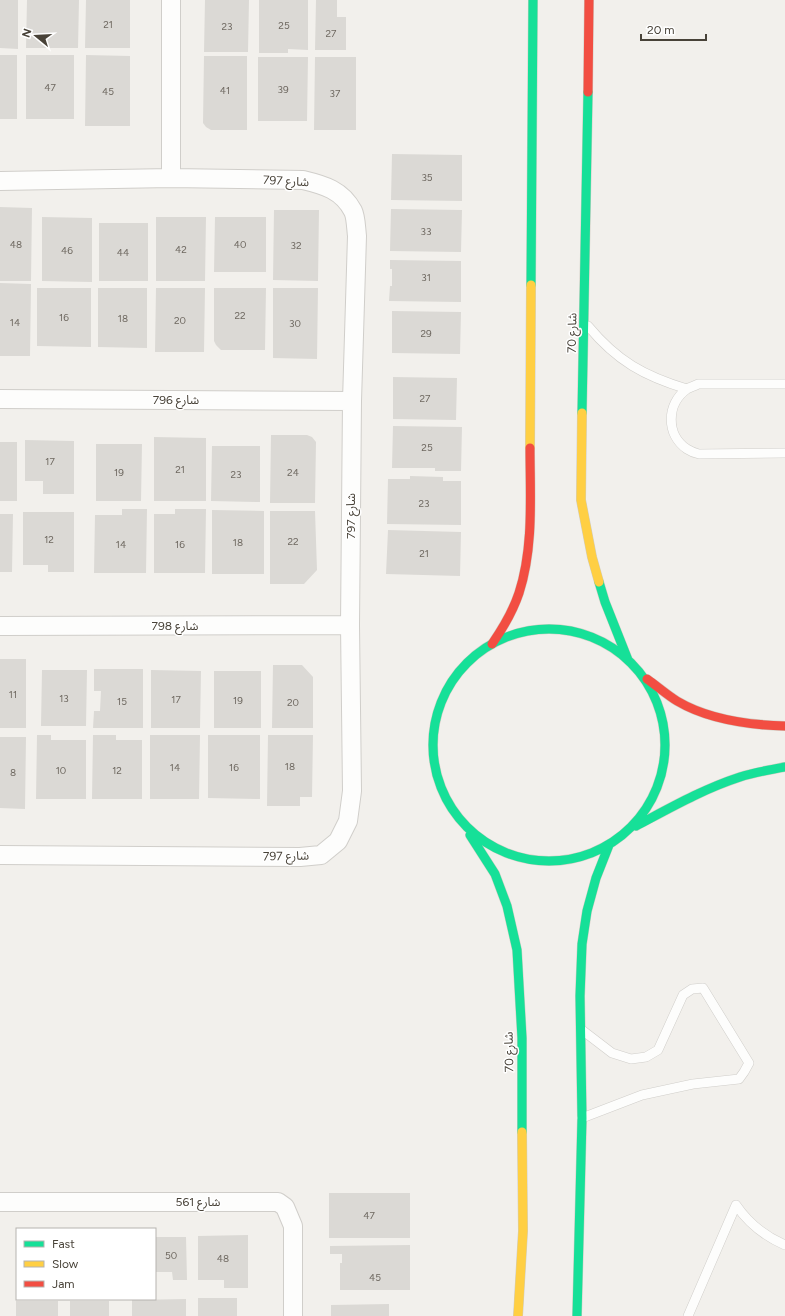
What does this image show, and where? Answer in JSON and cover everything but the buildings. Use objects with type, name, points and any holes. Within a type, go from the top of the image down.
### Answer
[{"type":"main road","points":[[492,644],[514,606],[524,575],[528,544],[530,498],[533,0]]},
{"type":"main road","name":"شارع 70","points":[[589,0],[581,500],[594,564],[605,602],[628,660]]},
{"type":"main road","points":[[785,726],[748,723],[718,717],[698,710],[678,701],[643,676],[628,660],[605,642],[578,632],[548,629],[520,633],[492,644],[471,660],[454,679],[442,702],[435,728],[434,754],[439,780],[449,804],[465,825],[485,842],[508,854],[533,860],[559,861],[585,856],[609,845],[630,829],[692,796],[721,784],[757,772],[785,767]]},
{"type":"main road","points":[[630,829],[650,803],[662,771],[665,738],[658,705],[643,676]]},
{"type":"main road","name":"شارع 70","points":[[449,804],[495,874],[507,906],[517,950],[522,1038],[523,1139],[523,1231],[519,1315]]},
{"type":"main road","points":[[577,1316],[580,1264],[582,1118],[580,996],[582,944],[587,911],[596,878],[609,845]]},
{"type":"street","points":[[171,0],[171,178]]},
{"type":"street","name":"شارع 797","points":[[0,181],[171,178],[303,180],[324,185],[340,194],[353,211],[357,236],[352,401],[350,625],[352,791],[348,821],[338,841],[321,855],[300,857],[0,855]]},
{"type":"street","name":"شارع 796","points":[[0,399],[352,401]]},
{"type":"street","name":"شارع 798","points":[[0,626],[350,625]]},
{"type":"street","name":"شارع 561","points":[[0,1202],[278,1202],[285,1207],[293,1226],[293,1316]]},
{"type":"lane","points":[[584,321],[600,340],[619,358],[640,371],[663,382],[687,389]]},
{"type":"lane","points":[[785,384],[698,384],[687,389],[679,397],[673,407],[671,419],[673,431],[678,442],[688,450],[699,454],[785,453]]},
{"type":"lane","points":[[580,1029],[612,1053],[631,1059],[646,1057],[658,1050],[683,995],[692,989],[703,988],[749,1063],[739,1079],[693,1084],[642,1095],[582,1118]]},
{"type":"lane","points":[[688,1316],[736,1205],[744,1216],[763,1233],[785,1245]]},
{"type":"traffic: fast","points":[[531,285],[533,0]]},
{"type":"traffic: fast","points":[[582,413],[588,92]]},
{"type":"traffic: fast","points":[[599,582],[605,602],[628,660]]},
{"type":"traffic: fast","points":[[549,629],[583,634],[593,638],[604,643],[631,663],[651,690],[656,701],[660,711],[665,745],[660,779],[656,789],[651,800],[631,827],[604,847],[593,852],[583,856],[549,861],[515,856],[505,852],[494,847],[467,827],[447,800],[442,789],[438,779],[433,745],[438,711],[442,701],[447,690],[467,663],[494,643],[505,638],[515,634],[549,629]]},
{"type":"traffic: fast","points":[[636,826],[713,787],[740,777],[785,767]]},
{"type":"traffic: fast","points":[[470,835],[495,874],[507,906],[517,950],[522,1038],[522,1132]]},
{"type":"traffic: fast","points":[[577,1316],[582,1118],[580,996],[582,944],[587,911],[596,878],[609,845]]},
{"type":"traffic: slow","points":[[530,448],[531,285]]},
{"type":"traffic: slow","points":[[582,413],[581,500],[592,557],[599,582]]},
{"type":"traffic: slow","points":[[518,1316],[523,1231],[522,1132]]},
{"type":"traffic: jam","points":[[588,92],[589,0]]},
{"type":"traffic: jam","points":[[492,644],[504,626],[514,606],[524,575],[530,521],[530,448]]},
{"type":"traffic: jam","points":[[647,679],[677,701],[702,713],[743,723],[785,726]]}]
